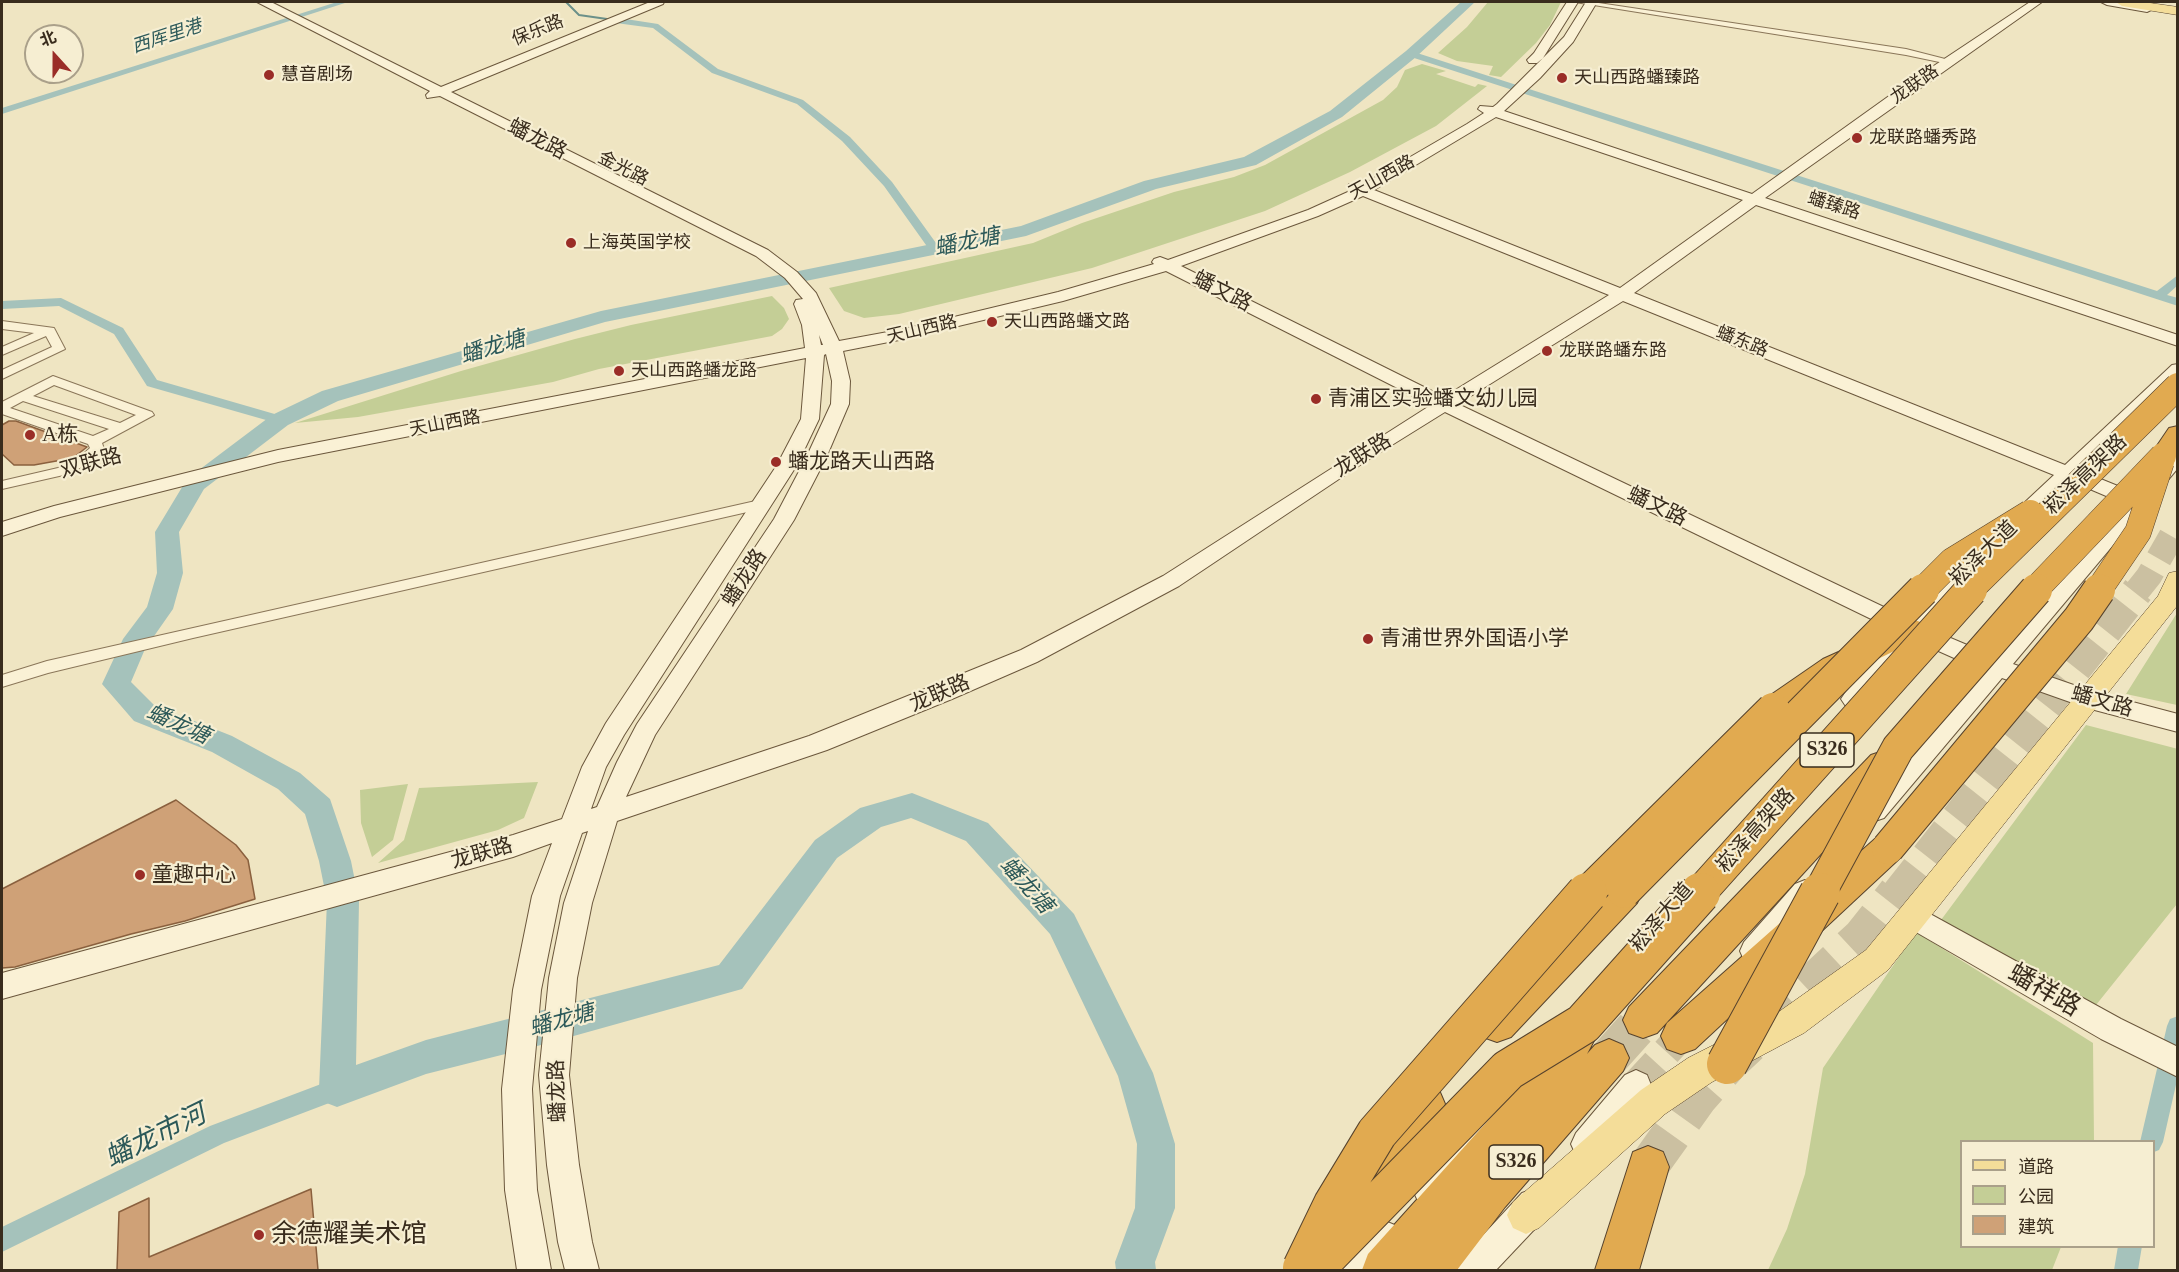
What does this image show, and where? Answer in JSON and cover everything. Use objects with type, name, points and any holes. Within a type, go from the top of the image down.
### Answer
[{"type":"highway","name":"崧泽高架路","points":[[1384,1270],[1534,1099],[1583,1024],[1983,576],[2074,478],[2178,386]]},
{"type":"highway","name":"崧泽高架路","points":[[1643,1020],[1898,748],[2026,600],[2173,448]]},
{"type":"highway","points":[[1681,1036],[1888,848],[2079,619],[2138,532],[2173,448]]},
{"type":"highway","points":[[1308,1269],[1433,1090],[1624,892],[1952,561],[2074,478]]},
{"type":"highway","points":[[1308,1269],[1334,1204],[1377,1133],[1602,876],[1773,709],[1834,668],[1912,630]]},
{"type":"highway","points":[[1727,1064],[1898,748]]},
{"type":"highway","points":[[1308,1269],[1508,1070],[1583,1024]]},
{"type":"highway","name":"S326","points":[[1429,1270],[1490,1192],[1623,1071]]},
{"type":"highway","points":[[1617,1270],[1648,1167]]},
{"type":"main road","name":"金光路","points":[[251,2],[283,14]]},
{"type":"main road","name":"金光路","points":[[263,2],[770,265],[782,279],[805,297],[810,325],[823,345]]},
{"type":"main road","name":"保乐路","points":[[435,93],[658,2]]},
{"type":"main road","points":[[1526,67],[1539,55],[1572,2]]},
{"type":"main road","name":"天山西路","points":[[273,450],[823,345],[1063,296],[1169,265],[1313,213],[1364,190],[1493,104],[1522,88],[1569,39],[1586,2]]},
{"type":"main road","name":"龙联路","points":[[2,986],[513,846],[818,743],[944,693],[1029,656],[1170,581],[1444,404],[1622,294],[1949,61],[2037,2]]},
{"type":"main road","points":[[2107,2],[2178,9]]},
{"type":"main road","points":[[2122,2],[2178,9]]},
{"type":"main road","points":[[2144,2],[2178,9]]},
{"type":"main road","points":[[2159,2],[2178,9]]},
{"type":"main road","name":"蟠臻路","points":[[1478,106],[1493,104],[1754,200],[2178,341]]},
{"type":"main road","name":"天山西路","points":[[823,345],[1080,279],[1244,227],[1346,185],[1456,122],[1478,106]]},
{"type":"main road","name":"蟠东路","points":[[1346,185],[1364,190],[2074,478],[2137,501]]},
{"type":"main road","name":"蟠文路","points":[[1151,258],[1444,404],[1912,630],[1998,668],[2087,699],[2178,723]]},
{"type":"main road","name":"蟠龙路","points":[[534,1270],[521,1190],[517,1089],[528,990],[546,896],[594,767],[615,729],[787,465],[810,418],[815,372],[823,345]]},
{"type":"main road","name":"蟠龙路","points":[[582,1270],[562,1165],[554,1074],[563,978],[578,903],[606,815],[628,762],[646,730],[784,520],[816,458],[840,404],[841,381],[823,345]]},
{"type":"main road","name":"崧泽大道","points":[[1356,1270],[1967,567],[2074,478],[2178,369]]},
{"type":"main road","points":[[1681,1036],[1998,668],[2137,501],[2173,448]]},
{"type":"main road","points":[[2,529],[54,512],[174,481],[273,450]]},
{"type":"main road","name":"双联路","points":[[2,515],[193,461],[273,450]]},
{"type":"main road","points":[[1474,1270],[1526,1215],[1653,1102],[1700,1070],[1792,1022],[1876,960],[2168,600],[2178,579]]},
{"type":"main road","name":"蟠祥路","points":[[1912,916],[2090,1017],[2178,1063]]},
{"type":"main road","points":[[1526,1215],[1623,1071]]},
{"type":"street","points":[[1586,2],[1906,52],[1949,61]]},
{"type":"street","points":[[2,325],[50,331]]},
{"type":"street","points":[[2,351],[50,331]]},
{"type":"street","points":[[2,375],[59,350],[50,331]]},
{"type":"street","points":[[2,360],[27,364]]},
{"type":"street","points":[[53,380],[147,415],[94,441],[2,408],[53,380]]},
{"type":"street","points":[[21,396],[121,428]]},
{"type":"street","points":[[2,485],[63,471],[85,460],[97,449],[94,441]]},
{"type":"street","points":[[2,681],[76,660],[193,632],[760,505]]},
{"type":"green space","points":[[1488,2],[1561,2],[1550,25],[1536,43],[1501,77],[1489,75],[1493,66],[1457,61],[1438,53],[1467,27]]},
{"type":"green space","points":[[1422,64],[1446,71],[1436,74],[1475,87],[1478,84],[1487,86],[1436,126],[1350,172],[1265,211],[1092,268],[899,314],[864,318],[844,311],[829,288],[1033,243],[1082,223],[1174,192],[1234,177],[1265,165],[1383,100],[1397,87],[1405,70]]},
{"type":"green space","points":[[772,296],[784,308],[789,319],[782,329],[772,336],[599,369],[553,382],[358,417],[295,423],[461,371],[575,339]]},
{"type":"green space","points":[[2177,613],[2177,705],[2126,694]]},
{"type":"green space","points":[[2086,725],[2178,749],[2177,904],[2096,1005],[1941,920]]},
{"type":"green space","points":[[538,782],[524,818],[498,830],[378,863],[404,840],[419,788]]},
{"type":"green space","points":[[408,784],[393,840],[372,857],[361,823],[360,790]]},
{"type":"green space","points":[[1916,932],[2093,1043],[2094,1140],[1960,1140],[1960,1248],[2061,1248],[2052,1270],[1768,1270],[1787,1229],[1805,1174],[1823,1068]]},
{"type":"building","name":"A栋","points":[[9,421],[16,421],[87,447],[73,458],[34,465],[14,465],[2,454],[2,425]]},
{"type":"building","name":"童趣中心","points":[[176,800],[236,845],[248,860],[255,899],[185,921],[15,967],[2,968],[2,889]]},
{"type":"building","name":"余德耀美术馆","points":[[311,1189],[318,1270],[117,1270],[119,1212],[149,1198],[149,1257]]},
{"type":"waterway","name":"西厍里港","points":[[2,111],[344,2]]},
{"type":"waterway","points":[[566,2],[579,15],[607,19]]},
{"type":"waterway","name":"蟠龙塘","points":[[1136,1270],[1135,1262],[1155,1208],[1156,1144],[1135,1073],[1062,924],[977,832],[912,805],[871,817],[826,849],[730,978],[545,1028],[426,1057],[337,1089],[343,901],[335,861],[319,808],[289,781],[222,744],[144,713],[116,684],[133,646],[160,609],[170,573],[167,532],[195,484],[280,420],[330,396],[601,317],[1026,231],[1150,185],[1250,161],[1336,114],[1411,54],[1468,2]]},
{"type":"waterway","points":[[619,21],[655,26],[715,71],[800,102],[846,139],[888,184],[935,250]]},
{"type":"waterway","points":[[1411,54],[2159,296]]},
{"type":"waterway","points":[[2159,296],[2178,278]]},
{"type":"waterway","points":[[2159,296],[2178,302]]},
{"type":"waterway","points":[[2,305],[61,302],[119,331],[152,383],[280,420]]},
{"type":"waterway","points":[[2151,1140],[2178,1026]]},
{"type":"waterway","name":"蟠龙市河","points":[[2,1240],[218,1134],[337,1089]]},
{"type":"waterway","points":[[2126,1270],[2130,1248]]},
{"type":"tunnel","points":[[2137,591],[2149,576],[2178,525]]},
{"type":"tunnel","points":[[1897,894],[2138,590]]},
{"type":"tunnel","points":[[1648,1167],[1698,1097],[1727,1064],[1863,937],[1898,893]]},
{"type":"tunnel","points":[[1609,1058],[1643,1020]]},
{"type":"tunnel","points":[[1636,1085],[1681,1036]]},
{"type":"place","name":"慧音剧场","points":[[269,75]]},
{"type":"place","name":"天山西路蟠臻路","points":[[1562,78]]},
{"type":"place","name":"龙联路蟠秀路","points":[[1857,138]]},
{"type":"place","name":"上海英国学校","points":[[571,243]]},
{"type":"place","name":"天山西路蟠文路","points":[[992,322]]},
{"type":"place","name":"龙联路蟠东路","points":[[1547,351]]},
{"type":"place","name":"天山西路蟠龙路","points":[[619,371]]},
{"type":"place","name":"青浦区实验蟠文幼儿园","points":[[1316,399]]},
{"type":"place","name":"A栋","points":[[30,435]]},
{"type":"place","name":"蟠龙路天山西路","points":[[776,462]]},
{"type":"place","name":"青浦世界外国语小学","points":[[1368,639]]},
{"type":"place","name":"童趣中心","points":[[140,875]]},
{"type":"place","name":"余德耀美术馆","points":[[259,1235]]}]
